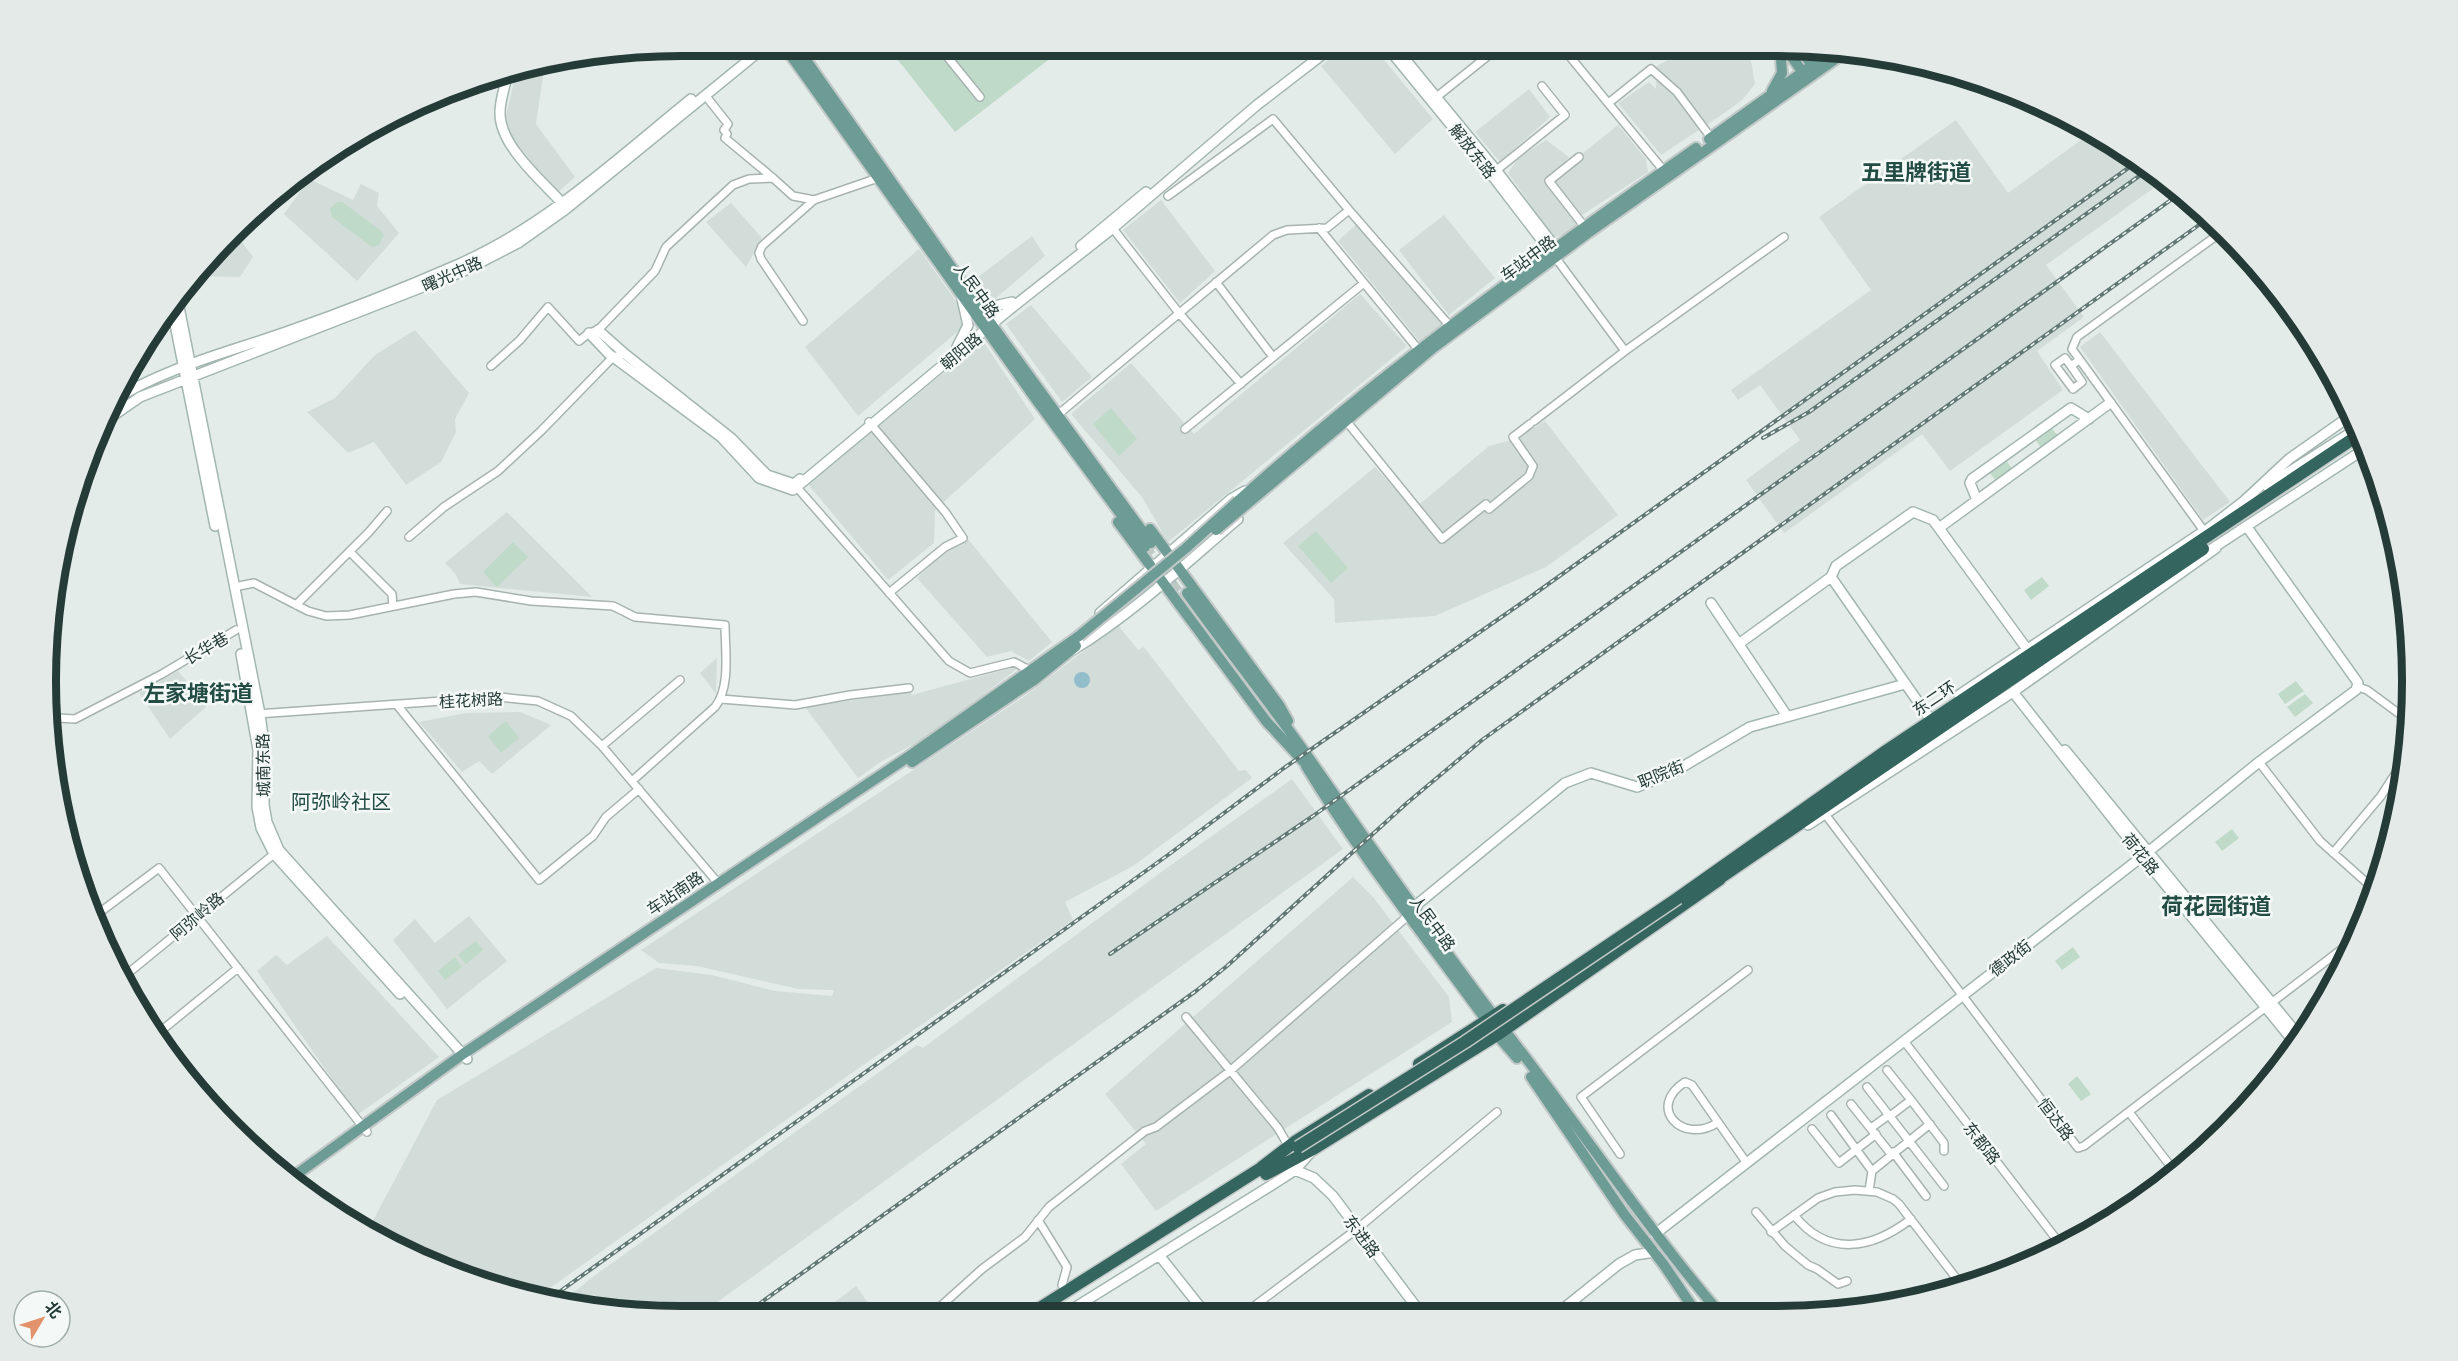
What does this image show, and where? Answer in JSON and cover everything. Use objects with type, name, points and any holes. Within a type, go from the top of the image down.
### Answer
[{"type":"highway","points":[[2212,538],[2354,439]]},
{"type":"highway","points":[[2212,538],[2356,445]]},
{"type":"highway","name":"东二环","points":[[1685,900],[1886,751],[2212,538]]},
{"type":"highway","name":"东二环","points":[[1731,865],[2036,664],[2183,557]]},
{"type":"highway","points":[[1301,1149],[1489,1018],[1688,884],[1731,865]]},
{"type":"highway","points":[[1043,1306],[1264,1170],[1500,1033],[1685,900]]},
{"type":"highway","points":[[1301,1149],[1469,1047],[1685,900]]},
{"type":"highway","points":[[1053,1306],[1264,1170]]},
{"type":"main road","name":"人民中路","points":[[791,56],[878,178],[965,293]]},
{"type":"main road","name":"人民中路","points":[[803,56],[965,293],[1148,545]]},
{"type":"main road","points":[[1768,97],[1782,73],[1782,56]]},
{"type":"main road","points":[[1790,56],[1805,76]]},
{"type":"main road","points":[[1806,57],[1815,69]]},
{"type":"main road","name":"车站中路","points":[[1815,69],[1827,58]]},
{"type":"main road","name":"车站中路","points":[[1081,639],[1187,556],[1297,448],[1418,349],[1553,252],[1815,69],[1834,59]]},
{"type":"main road","name":"车站中路","points":[[1260,486],[1347,422],[1433,348],[1584,225],[1714,140],[1768,97],[1805,76]]},
{"type":"main road","points":[[1040,398],[1061,412],[1168,553],[1279,705],[1307,761]]},
{"type":"main road","points":[[1040,398],[1052,427],[1150,568],[1266,721],[1307,761]]},
{"type":"main road","name":"人民中路","points":[[1185,595],[1307,761],[1411,911],[1524,1065],[1624,1214],[1655,1252],[1693,1306]]},
{"type":"main road","name":"车站南路","points":[[462,1058],[846,803],[925,754],[1034,680],[1081,639]]},
{"type":"main road","name":"车站南路","points":[[301,1177],[462,1058],[718,883],[908,757],[1031,671],[1065,651]]},
{"type":"main road","name":"人民中路","points":[[1500,1033],[1655,1234],[1707,1306]]},
{"type":"main road","name":"车站南路","points":[[298,1174],[365,1129]]},
{"type":"main road","name":"人民中路","points":[[1670,1254],[1714,1306]]},
{"type":"street","name":"曙光中路","points":[[127,391],[185,366],[288,331],[460,263],[513,235],[562,203],[744,56]]},
{"type":"street","name":"曙光中路","points":[[115,414],[140,397],[465,271],[518,243],[566,209],[754,56]]},
{"type":"street","points":[[948,56],[980,97]]},
{"type":"street","name":"朝阳路","points":[[870,423],[957,348],[988,325],[1012,302],[1111,226],[1255,102],[1315,56]]},
{"type":"street","name":"朝阳路","points":[[796,485],[1257,105],[1321,56]]},
{"type":"street","name":"解放东路","points":[[1396,56],[1435,98]]},
{"type":"street","name":"解放东路","points":[[1402,56],[1494,172],[1553,252]]},
{"type":"street","points":[[1435,98],[1488,56]]},
{"type":"street","points":[[1569,56],[1664,171]]},
{"type":"street","points":[[1611,101],[1651,69],[1677,92],[1714,140]]},
{"type":"street","points":[[506,81],[500,112],[502,129],[508,143],[562,203]]},
{"type":"street","points":[[1494,172],[1564,115],[1542,86]]},
{"type":"street","points":[[705,95],[728,124],[724,129],[727,134],[725,138],[793,196],[814,200]]},
{"type":"street","points":[[1168,196],[1273,119],[1449,326]]},
{"type":"street","points":[[1579,157],[1549,181],[1584,225]]},
{"type":"street","points":[[490,366],[520,340],[548,307],[579,341],[594,331],[655,271],[666,247],[733,185],[749,180],[772,178]]},
{"type":"street","points":[[803,321],[761,259],[759,253],[762,246],[814,200],[878,178]]},
{"type":"street","points":[[1061,412],[1274,235],[1287,230],[1327,228],[1350,210]]},
{"type":"street","points":[[1111,226],[1179,313],[1241,384]]},
{"type":"street","points":[[1319,228],[1418,349]]},
{"type":"street","points":[[2212,538],[2072,349],[2077,337],[2216,236]]},
{"type":"street","points":[[1347,422],[1442,539],[1486,504],[1489,509],[1529,476],[1533,466],[1513,437],[1624,351],[1784,237]]},
{"type":"street","points":[[1553,252],[1624,351]]},
{"type":"street","points":[[1216,282],[1274,357]]},
{"type":"street","points":[[1185,429],[1364,283]]},
{"type":"street","points":[[965,293],[994,306],[1012,302]]},
{"type":"street","points":[[957,348],[968,325],[965,293]]},
{"type":"street","name":"城南东路","points":[[178,309],[185,366]]},
{"type":"street","name":"城南东路","points":[[174,316],[234,587],[257,714],[257,807],[261,828],[273,854],[462,1058]]},
{"type":"street","points":[[594,331],[722,430],[767,475],[796,485],[949,661],[970,673],[1014,662],[1031,671]]},
{"type":"street","points":[[594,331],[613,357],[721,437],[759,478],[793,490],[796,485]]},
{"type":"street","points":[[410,537],[444,507],[498,471],[541,431],[613,357],[625,354]]},
{"type":"street","points":[[2071,366],[2079,360]]},
{"type":"street","name":"城南东路","points":[[188,378],[236,630],[264,744],[264,806],[267,822],[279,850],[462,1058]]},
{"type":"street","points":[[1939,528],[2110,403]]},
{"type":"street","points":[[1977,500],[1970,483],[1979,474],[2071,408],[2089,418]]},
{"type":"street","points":[[2276,478],[2289,459],[2345,420]]},
{"type":"street","points":[[870,423],[946,513],[963,538],[945,547],[889,593]]},
{"type":"street","points":[[1685,900],[1825,814],[2015,690],[2212,538],[2252,494],[2349,428]]},
{"type":"street","points":[[2276,478],[2351,432]]},
{"type":"street","points":[[1688,884],[2027,648],[2212,538],[2247,527],[2359,451]]},
{"type":"street","points":[[1065,651],[1150,568],[1231,499],[1260,486]]},
{"type":"street","points":[[1065,651],[1092,638],[1179,569],[1245,512],[1260,486]]},
{"type":"street","points":[[296,604],[350,552],[387,511]]},
{"type":"street","points":[[1740,643],[1831,577],[1836,566],[1913,512],[1933,519],[2027,648]]},
{"type":"street","points":[[2247,527],[2357,683],[2401,715]]},
{"type":"street","points":[[350,552],[392,594],[393,606]]},
{"type":"street","points":[[1831,577],[1928,716]]},
{"type":"street","points":[[234,587],[254,583],[326,616],[350,615],[454,594],[476,592],[531,601],[613,606],[635,617],[725,625],[725,672],[721,699],[715,707],[632,781]]},
{"type":"street","points":[[1711,603],[1787,716]]},
{"type":"street","name":"长华巷","points":[[57,717],[75,719],[162,674],[236,630]]},
{"type":"street","points":[[2031,678],[2036,664]]},
{"type":"street","points":[[602,746],[680,680]]},
{"type":"street","name":"德政街","points":[[1655,1234],[2145,854],[2357,683]]},
{"type":"street","name":"职院街","points":[[1411,911],[1566,783],[1591,772],[1637,787],[1672,773],[1750,727],[1905,684]]},
{"type":"street","points":[[721,699],[795,705],[909,688]]},
{"type":"street","name":"荷花路","points":[[2015,690],[2145,854],[2270,1005],[2295,1031]]},
{"type":"street","name":"桂花树路","points":[[257,714],[499,697],[538,701],[571,716],[602,746],[718,883]]},
{"type":"street","points":[[1985,697],[1998,702]]},
{"type":"street","points":[[397,705],[539,880],[593,836],[606,817],[639,789]]},
{"type":"street","points":[[2259,762],[2333,854],[2368,884]]},
{"type":"street","points":[[2333,854],[2381,796],[2395,775]]},
{"type":"street","name":"恒达路","points":[[1825,814],[2078,1148],[2084,1146],[2341,950]]},
{"type":"street","name":"阿弥岭路","points":[[128,973],[273,854]]},
{"type":"street","points":[[100,912],[159,868],[365,1129]]},
{"type":"street","points":[[941,1306],[982,1269],[1025,1237],[1049,1207],[1144,1131],[1156,1127],[1230,1071],[1411,911]]},
{"type":"street","points":[[162,1030],[238,968]]},
{"type":"street","points":[[1620,1154],[1581,1096],[1748,970]]},
{"type":"street","name":"荷花路","points":[[2270,1005],[2291,1037]]},
{"type":"street","points":[[1079,1306],[1295,1170],[1301,1149],[1278,1128],[1186,1017]]},
{"type":"street","name":"东郡路","points":[[1904,1041],[2057,1240]]},
{"type":"street","points":[[1887,1070],[1944,1143],[1944,1151]]},
{"type":"street","points":[[1717,1123],[1701,1129],[1686,1129],[1678,1126],[1669,1113],[1668,1098],[1684,1082],[1688,1082],[1746,1162]]},
{"type":"street","points":[[1867,1087],[1944,1186]]},
{"type":"street","points":[[1812,1129],[1839,1163],[1856,1150],[1890,1115],[1911,1100]]},
{"type":"street","points":[[1851,1104],[1926,1197]]},
{"type":"street","points":[[1254,1306],[1357,1229],[1497,1112]]},
{"type":"street","points":[[2128,1112],[2170,1166]]},
{"type":"street","points":[[1831,1115],[1872,1171]]},
{"type":"street","points":[[1869,1191],[1872,1171],[1930,1124]]},
{"type":"street","name":"东进路","points":[[1295,1170],[1314,1178],[1333,1196],[1415,1306]]},
{"type":"street","points":[[1771,1232],[1818,1198],[1835,1192],[1869,1191],[1893,1199],[1957,1279]]},
{"type":"street","points":[[1756,1212],[1771,1232],[1808,1265],[1838,1284],[1846,1281]]},
{"type":"street","points":[[1794,1215],[1812,1235],[1841,1244],[1853,1245],[1882,1238],[1911,1219]]},
{"type":"street","points":[[1038,1220],[1067,1267],[1062,1285]]},
{"type":"street","points":[[1566,1306],[1619,1264],[1635,1256],[1655,1252]]},
{"type":"street","points":[[1159,1255],[1199,1306]]},
{"type":"shaded area","points":[[1334,56],[1381,56],[1433,119],[1395,154],[1321,66]]},
{"type":"shaded area","points":[[1675,56],[1747,56],[1751,61],[1755,84],[1742,100],[1661,155],[1618,103],[1649,82],[1656,89],[1657,66]]},
{"type":"shaded area","points":[[544,71],[536,124],[575,177],[557,193],[513,140],[505,120],[515,78]]},
{"type":"shaded area","points":[[1529,89],[1550,117],[1500,162],[1475,132]]},
{"type":"shaded area","points":[[1956,120],[2008,193],[2086,137],[2158,185],[2046,265],[2084,317],[2037,351],[2063,390],[1950,471],[1922,434],[1784,533],[1746,480],[1800,440],[1760,385],[1738,400],[1731,390],[1871,290],[1819,217]]},
{"type":"shaded area","points":[[1618,125],[1646,159],[1648,172],[1582,215],[1552,184],[1579,227],[1554,238],[1508,173],[1518,158],[1546,140],[1569,157],[1552,178]]},
{"type":"shaded area","points":[[309,179],[353,200],[361,184],[379,193],[377,206],[399,233],[357,281],[284,214]]},
{"type":"shaded area","points":[[1161,200],[1215,271],[1180,303],[1123,230]]},
{"type":"shaded area","points":[[731,203],[762,238],[746,267],[706,222]]},
{"type":"shaded area","points":[[1444,215],[1495,278],[1449,315],[1399,250]]},
{"type":"shaded area","points":[[1362,219],[1447,320],[1419,341],[1338,241]]},
{"type":"shaded area","points":[[1032,236],[1045,256],[995,299],[974,280]]},
{"type":"shaded area","points":[[239,239],[253,257],[240,277],[204,276]]},
{"type":"shaded area","points":[[919,249],[970,321],[858,416],[805,347]]},
{"type":"shaded area","points":[[1360,294],[1407,346],[1168,542],[1142,497],[1071,414],[1131,363],[1194,434]]},
{"type":"shaded area","points":[[1031,305],[1092,377],[1062,402],[1006,324]]},
{"type":"shaded area","points":[[415,330],[469,393],[455,419],[456,432],[441,462],[406,485],[374,442],[348,453],[307,412],[335,398],[375,355]]},
{"type":"shaded area","points":[[2100,332],[2230,502],[2203,520],[2080,347]]},
{"type":"shaded area","points":[[983,341],[1035,419],[935,510],[934,543],[888,580],[808,484]]},
{"type":"shaded area","points":[[1545,421],[1618,515],[1546,567],[1435,616],[1335,623],[1334,599],[1283,543],[1375,467],[1414,509],[1489,446],[1511,440]]},
{"type":"shaded area","points":[[507,512],[592,597],[460,584],[456,575],[445,563]]},
{"type":"shaded area","points":[[963,533],[1052,642],[1029,661],[1011,651],[987,657],[917,578]]},
{"type":"shaded area","points":[[1118,625],[1138,650],[1144,647],[1239,771],[1246,770],[1252,778],[1133,866],[1065,902],[1073,920],[856,1070],[547,1290],[519,1284],[441,1258],[371,1224],[437,1100],[656,968],[712,975],[775,991],[832,996],[834,990],[798,989],[697,966],[659,963],[641,950],[1025,696]]},
{"type":"shaded area","points":[[717,658],[716,694],[700,673]]},
{"type":"shaded area","points":[[1022,665],[931,735],[882,761],[858,778],[805,707],[911,692],[912,695]]},
{"type":"shaded area","points":[[178,671],[207,706],[170,739],[139,693]]},
{"type":"shaded area","points":[[520,712],[551,725],[492,774],[479,761],[462,772],[419,722],[466,713]]},
{"type":"shaded area","points":[[1292,779],[1343,849],[712,1306],[640,1304],[571,1295],[917,1045],[923,1048],[1164,870]]},
{"type":"shaded area","points":[[1353,877],[1373,897],[1449,997],[1452,1022],[1156,1211],[1121,1164],[1146,1144],[1105,1094]]},
{"type":"shaded area","points":[[469,916],[507,961],[447,1009],[393,940],[415,919],[435,943]]},
{"type":"shaded area","points":[[327,936],[439,1057],[357,1115],[257,971],[276,955],[287,965]]},
{"type":"shaded area","points":[[2335,963],[2329,975],[2325,971]]},
{"type":"shaded area","points":[[856,1286],[870,1306],[830,1306]]},
{"type":"green space","points":[[895,56],[1053,56],[955,132]]},
{"type":"green space","points":[[337,202],[342,202],[380,230],[384,235],[379,245],[372,247],[332,217],[330,209]]},
{"type":"green space","points":[[1111,408],[1137,439],[1119,456],[1093,424]]},
{"type":"green space","points":[[2051,427],[2058,436],[2041,448],[2035,439]]},
{"type":"green space","points":[[2006,460],[2012,469],[1996,481],[1989,472]]},
{"type":"green space","points":[[1316,531],[1348,568],[1331,583],[1298,546]]},
{"type":"green space","points":[[513,542],[528,557],[497,587],[483,572]]},
{"type":"green space","points":[[2042,577],[2049,586],[2031,600],[2024,590]]},
{"type":"green space","points":[[2296,681],[2304,691],[2285,704],[2278,694]]},
{"type":"green space","points":[[2305,694],[2313,703],[2295,717],[2287,707]]},
{"type":"green space","points":[[506,721],[519,738],[501,753],[488,736]]},
{"type":"green space","points":[[2232,829],[2239,838],[2222,851],[2215,842]]},
{"type":"green space","points":[[476,941],[483,950],[466,964],[458,955]]},
{"type":"green space","points":[[2073,947],[2080,957],[2062,970],[2055,961]]},
{"type":"green space","points":[[455,957],[462,967],[445,980],[438,971]]},
{"type":"green space","points":[[2077,1076],[2091,1094],[2081,1101],[2068,1084]]},
{"type":"water","points":[[1079,672],[1085,672],[1090,680],[1088,686],[1079,688],[1074,683],[1074,677]]},
{"type":"tunnel","points":[[1145,547],[1182,597]]},
{"type":"railway","points":[[558,1293],[1168,855],[1284,768],[1526,600],[2131,166]]},
{"type":"railway","points":[[1763,438],[1809,412],[2142,174]]},
{"type":"railway","points":[[1110,954],[1313,816],[2174,198]]},
{"type":"railway","points":[[756,1306],[1196,991],[1227,966],[1407,803],[1482,740],[2202,223]]},
{"type":"district","name":"五里牌街道","points":[[1916,172]]},
{"type":"district","name":"左家塘街道","points":[[198,693]]},
{"type":"district","name":"阿弥岭社区","points":[[341,801]]},
{"type":"district","name":"荷花园街道","points":[[2216,906]]}]
